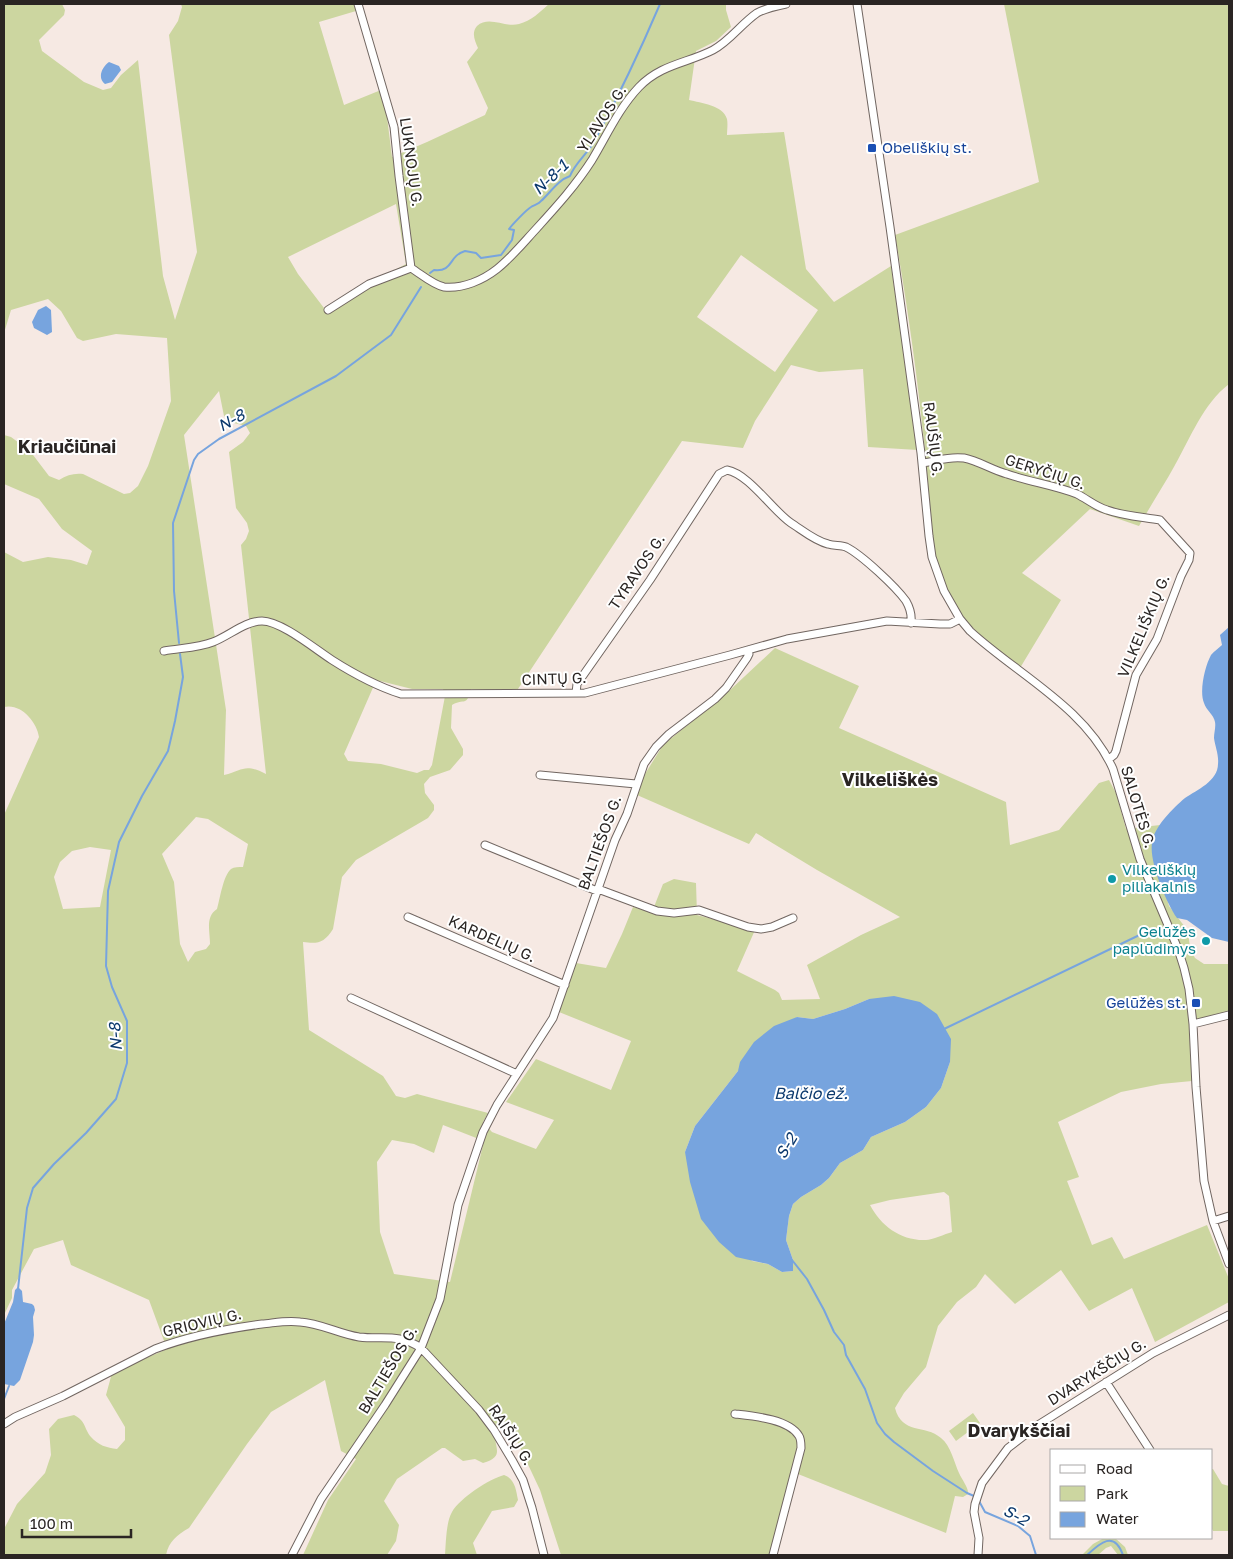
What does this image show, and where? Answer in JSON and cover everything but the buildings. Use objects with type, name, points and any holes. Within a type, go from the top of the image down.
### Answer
[{"type":"street","name":"LUKNOJŲ G.","points":[[358,4],[394,127],[411,268]]},
{"type":"street","name":"YLAVOS G.","points":[[411,268],[439,286],[445,287],[457,287],[471,283],[496,270],[511,257],[573,188],[592,160],[622,108],[649,78],[665,68],[713,50],[724,43],[756,14],[763,10],[786,4]]},
{"type":"street","name":"RAUŠIŲ G.","points":[[857,4],[922,463],[932,557],[944,592],[960,619]]},
{"type":"street","points":[[328,310],[369,284],[411,268]]},
{"type":"street","name":"GERYČIŲ G.","points":[[922,463],[953,457],[966,458],[996,471],[1076,494],[1106,510],[1160,520],[1188,550],[1190,553],[1189,560]]},
{"type":"street","name":"TYRAVOS G.","points":[[576,693],[577,684],[655,572],[718,474],[727,470],[734,472],[747,482],[789,522],[821,542],[844,546],[884,577],[906,602],[910,609],[911,623]]},
{"type":"street","name":"VILKELIŠKIŲ G.","points":[[1108,759],[1116,751],[1136,674],[1157,639],[1189,560]]},
{"type":"street","name":"CINTŲ G.","points":[[164,651],[205,645],[257,621],[268,621],[281,626],[372,684],[401,694],[576,693],[591,692],[787,639],[887,621],[950,624],[960,619]]},
{"type":"street","name":"SALOTĖS G.","points":[[960,619],[980,640],[1072,714],[1094,737],[1108,759],[1121,794],[1140,859],[1178,950],[1189,988],[1201,1155],[1207,1198],[1213,1221],[1229,1264]]},
{"type":"street","name":"BALTIEŠOS G.","points":[[292,1555],[321,1499],[421,1348],[440,1299],[458,1205],[483,1132],[516,1074],[553,1018],[615,840],[627,814],[644,764],[656,747],[669,734],[708,705],[726,688],[747,658],[748,650]]},
{"type":"street","points":[[540,775],[636,784]]},
{"type":"street","points":[[485,846],[657,912],[674,913],[699,910],[748,927],[761,929],[772,927],[793,918]]},
{"type":"street","name":"KARDELIŲ G.","points":[[408,917],[565,986]]},
{"type":"street","points":[[351,998],[516,1074]]},
{"type":"street","points":[[1193,1024],[1229,1015]]},
{"type":"street","points":[[1213,1221],[1229,1216]]},
{"type":"street","name":"DVARYKŠČIŲ G.","points":[[978,1555],[979,1538],[974,1512],[975,1504],[982,1483],[1008,1448],[1038,1425],[1153,1353],[1229,1315]]},
{"type":"street","name":"GRIOVIŲ G.","points":[[4,1424],[155,1349],[184,1339],[235,1328],[284,1322],[302,1322],[366,1338],[394,1337],[411,1341],[421,1348]]},
{"type":"street","name":"RAIŠIŲ G.","points":[[421,1348],[479,1410],[512,1460],[523,1480],[544,1555]]},
{"type":"street","points":[[1106,1382],[1149,1449]]},
{"type":"street","points":[[736,1414],[766,1418],[789,1426],[799,1436],[801,1448],[774,1555]]},
{"type":"green space","points":[[4,4],[62,4],[65,10],[64,15],[39,40],[42,51],[84,82],[103,90],[111,88],[121,75],[138,60],[163,276],[175,320],[197,252],[169,35],[178,21],[182,7],[181,4],[354,4],[356,11],[319,22],[344,105],[381,90],[386,109],[392,157],[485,115],[488,108],[467,62],[478,48],[474,31],[482,23],[492,22],[514,25],[523,23],[549,4],[726,4],[731,27],[716,41],[696,51],[689,100],[711,105],[725,114],[727,119],[727,135],[784,132],[806,269],[834,302],[891,266],[918,450],[868,447],[863,369],[819,372],[791,365],[755,421],[743,448],[682,441],[516,692],[471,689],[470,695],[466,700],[452,705],[451,728],[463,749],[463,755],[450,770],[430,777],[424,784],[425,793],[434,805],[434,810],[428,818],[356,860],[342,877],[333,929],[320,942],[303,942],[309,1030],[383,1076],[396,1096],[405,1098],[417,1094],[488,1113],[483,1122],[492,1132],[536,1149],[554,1120],[506,1102],[536,1059],[611,1090],[631,1041],[559,1012],[576,963],[606,968],[633,907],[652,912],[663,884],[674,879],[696,883],[697,915],[755,930],[737,971],[775,990],[779,993],[782,1000],[820,999],[807,965],[861,935],[900,917],[756,833],[749,844],[637,795],[640,782],[663,745],[729,691],[775,648],[859,686],[839,728],[1006,802],[1010,845],[1059,830],[1099,783],[1109,780],[1116,793],[1126,829],[1160,825],[1152,841],[1169,906],[1188,931],[1190,948],[1195,958],[1204,964],[1229,964],[1229,1012],[1189,1024],[1192,1081],[1161,1084],[1121,1092],[1058,1122],[1079,1177],[1067,1181],[1092,1245],[1112,1237],[1124,1259],[1207,1225],[1229,1279],[1229,1302],[1155,1342],[1132,1288],[1089,1311],[1061,1270],[1015,1304],[985,1274],[976,1287],[957,1302],[938,1326],[926,1367],[904,1393],[895,1408],[898,1416],[908,1426],[928,1431],[944,1441],[950,1450],[966,1487],[968,1494],[963,1497],[955,1496],[946,1533],[798,1474],[777,1555],[561,1555],[540,1490],[508,1422],[502,1422],[495,1438],[497,1454],[490,1460],[483,1463],[475,1459],[463,1461],[445,1448],[442,1448],[397,1479],[384,1501],[399,1525],[396,1541],[387,1555],[303,1555],[328,1500],[356,1459],[341,1451],[325,1380],[271,1412],[189,1528],[171,1542],[166,1555],[4,1555],[4,1529],[17,1504],[45,1473],[51,1455],[49,1429],[58,1419],[74,1415],[81,1420],[91,1437],[97,1442],[106,1447],[117,1449],[125,1440],[125,1427],[106,1395],[112,1373],[167,1349],[149,1300],[71,1265],[63,1240],[34,1249],[12,1290],[12,1298],[4,1315],[4,815],[39,737],[35,725],[27,715],[16,708],[4,707],[4,552],[23,562],[48,557],[71,560],[87,565],[92,551],[62,529],[39,499],[4,484],[4,435],[11,437],[30,451],[49,476],[59,480],[71,475],[83,474],[124,494],[130,493],[138,486],[148,466],[171,401],[167,338],[116,334],[83,341],[77,338],[61,311],[48,299],[11,310],[4,333]],"holes":[[[396,204],[406,264],[324,308],[298,274],[288,257]],[[741,255],[818,310],[775,372],[697,317]],[[219,391],[224,416],[234,423],[246,426],[250,433],[243,442],[229,452],[236,508],[247,523],[249,531],[241,545],[266,774],[244,768],[224,775],[226,710],[184,435]],[[380,681],[412,689],[443,689],[445,696],[432,765],[429,770],[417,773],[381,764],[348,761],[344,754],[375,683]],[[196,817],[208,819],[248,844],[243,867],[234,868],[228,872],[217,909],[211,916],[209,925],[210,944],[206,949],[195,952],[188,962],[180,944],[174,882],[162,854]],[[90,847],[111,850],[100,907],[63,909],[54,877],[60,862],[72,851]],[[869,999],[950,1062],[941,1088],[926,1107],[905,1122],[871,1137],[863,1150],[840,1163],[821,1185],[793,1204],[789,1216],[786,1240],[793,1260],[793,1271],[782,1272],[768,1264],[752,1261],[685,1152],[695,1126],[738,1071],[797,1017],[813,1019]],[[443,1125],[484,1141],[450,1282],[394,1274],[380,1232],[377,1162],[392,1140],[414,1144],[434,1153]],[[944,1192],[949,1196],[952,1232],[929,1240],[908,1238],[886,1226],[870,1205]]]},
{"type":"green space","points":[[1004,4],[1229,4],[1229,384],[1205,411],[1139,526],[1090,509],[1022,573],[1061,600],[1020,668],[989,643],[961,615],[947,592],[941,576],[936,558],[930,518],[918,390],[908,312],[895,235],[1039,182]]},
{"type":"green space","points":[[973,1413],[980,1423],[956,1441],[949,1431]]},
{"type":"green space","points":[[1213,1469],[1222,1484],[1229,1486],[1229,1531],[1213,1531]]},
{"type":"green space","points":[[504,1475],[511,1479],[516,1489],[518,1500],[514,1507],[492,1511],[473,1543],[477,1555],[445,1555],[447,1533],[452,1512],[461,1501],[475,1490],[491,1480]]},
{"type":"green space","points":[[1102,1539],[1116,1539],[1125,1547],[1128,1555],[1118,1555],[1111,1546],[1098,1555],[1082,1555],[1093,1544]]},
{"type":"water","points":[[109,62],[119,66],[121,70],[112,82],[105,84],[101,79],[101,73]]},
{"type":"water","points":[[46,306],[51,310],[52,332],[47,335],[34,328],[32,322],[38,310]]},
{"type":"water","points":[[1229,627],[1229,942],[1212,938],[1187,920],[1177,918],[1159,882],[1153,860],[1152,843],[1156,831],[1165,818],[1185,798],[1211,780],[1217,770],[1218,757],[1214,738],[1215,722],[1204,703],[1202,685],[1211,655],[1222,645],[1220,635]]},
{"type":"water","name":"Balčio ež.","points":[[894,996],[920,1002],[937,1014],[951,1039],[950,1062],[941,1088],[926,1107],[905,1122],[871,1137],[863,1150],[840,1163],[821,1185],[793,1204],[789,1216],[786,1240],[793,1260],[793,1271],[782,1272],[768,1264],[736,1257],[719,1242],[701,1219],[690,1182],[685,1152],[695,1126],[738,1071],[740,1062],[754,1042],[774,1026],[797,1017],[813,1019],[869,999]]},
{"type":"water","points":[[18,1287],[22,1291],[23,1302],[34,1306],[34,1335],[20,1380],[14,1386],[4,1384],[4,1324],[13,1302],[15,1290]]},
{"type":"waterway","name":"N-8-1","points":[[430,273],[434,270],[445,269],[456,256],[465,251],[476,253],[481,258],[501,255],[512,240],[514,230],[509,229],[529,209],[570,176],[594,142],[603,125],[660,4]]},
{"type":"waterway","name":"N-8","points":[[179,643],[174,591],[173,523],[194,460],[198,454],[219,439],[336,376],[391,335],[421,287]]},
{"type":"waterway","name":"N-8","points":[[18,1289],[27,1208],[33,1188],[116,1099],[127,1063],[127,1021],[112,987],[106,966],[108,891],[119,842],[142,796],[168,751],[183,677],[180,654]]},
{"type":"waterway","name":"S-2","points":[[944,1029],[1152,929]]},
{"type":"waterway","name":"S-2","points":[[792,1260],[807,1279],[834,1332],[844,1345],[846,1355],[865,1389],[877,1423],[885,1434],[933,1471],[974,1496]]},
{"type":"waterway","name":"N-8","points":[[4,1399],[9,1386]]},
{"type":"waterway","name":"S-2","points":[[979,1501],[985,1512],[1018,1526],[1030,1536],[1036,1555]]},
{"type":"waterway","name":"S-2","points":[[1087,1555],[1106,1541],[1115,1543],[1123,1555]]},
{"type":"place","name":"Obeliškių st.","points":[[872,148]]},
{"type":"place","name":"Vilkeliškių piliakalnis","points":[[1112,879]]},
{"type":"place","name":"Gelūžės paplūdimys","points":[[1206,941]]},
{"type":"place","name":"Gelūžės st.","points":[[1196,1003]]},
{"type":"district","name":"Kriaučiūnai","points":[[67,447]]},
{"type":"district","name":"Vilkeliškės","points":[[890,780]]},
{"type":"district","name":"Dvarykščiai","points":[[1019,1431]]}]
